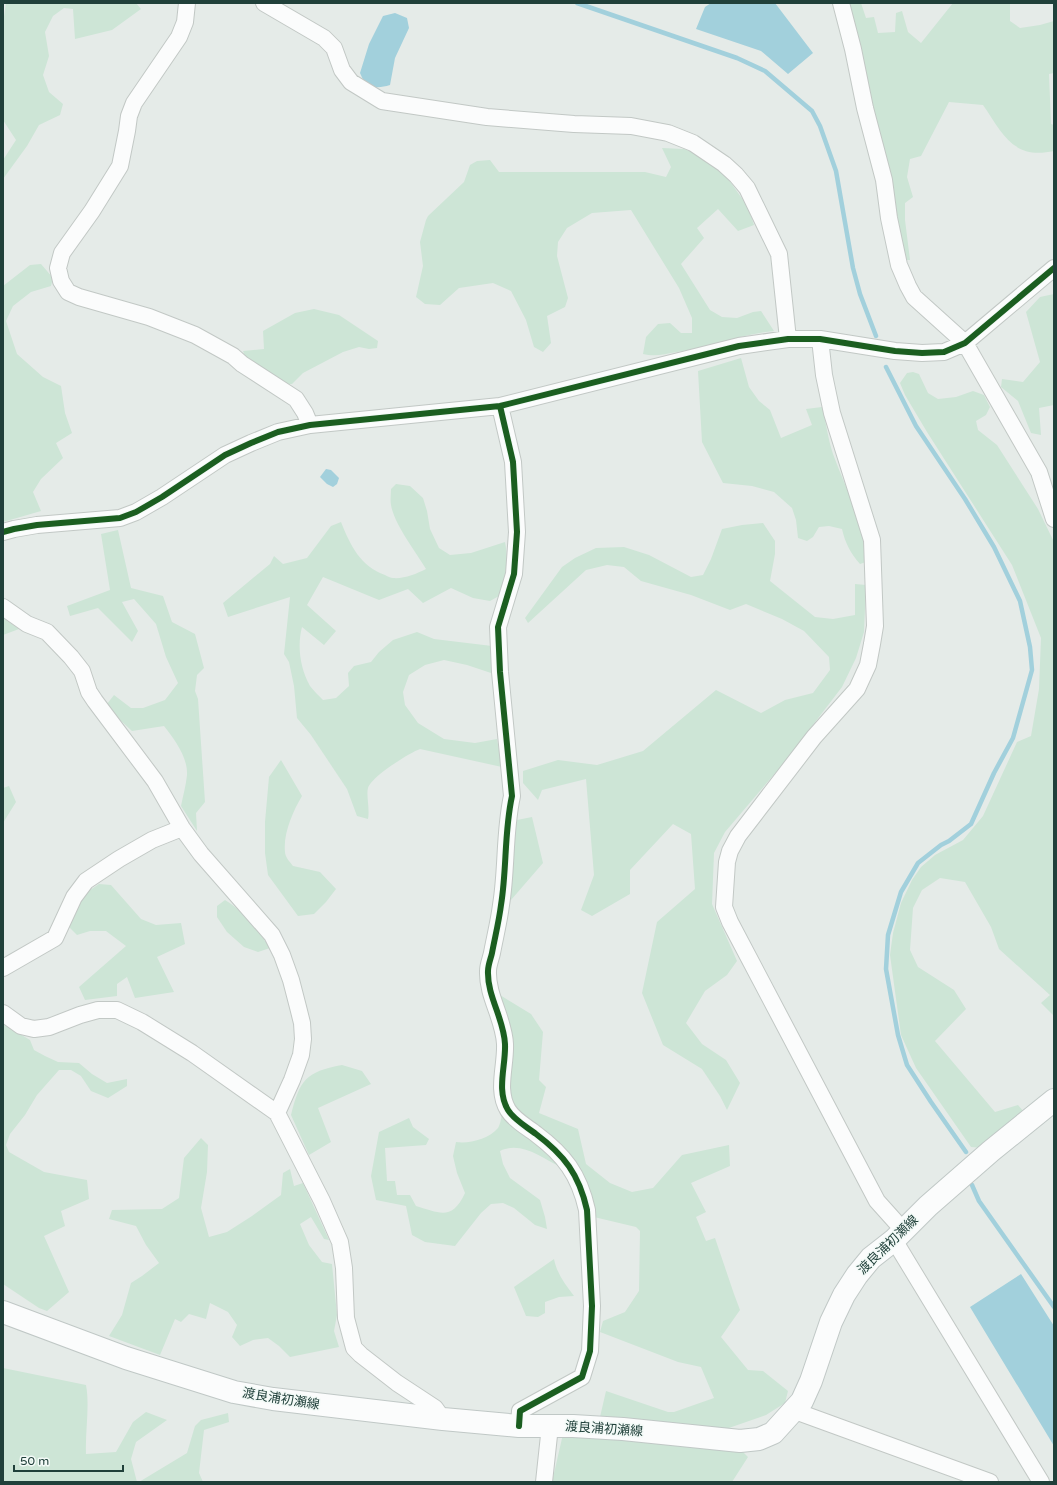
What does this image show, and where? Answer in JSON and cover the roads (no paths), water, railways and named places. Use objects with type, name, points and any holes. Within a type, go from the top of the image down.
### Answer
[{"type":"main road","name":"渡良浦初瀬線","points":[[3,1312],[126,1358],[234,1392],[280,1400],[443,1419],[519,1426],[623,1429],[740,1441],[759,1439],[773,1433],[795,1411],[802,1401],[811,1381],[832,1322],[844,1295],[857,1275],[871,1258],[899,1235],[991,1151],[1054,1100]]},
{"type":"street","points":[[187,3],[185,22],[179,37],[134,103],[129,116],[120,166],[92,211],[62,253],[58,268],[61,281],[68,292],[79,297],[149,317],[194,335],[232,356],[296,399],[305,413],[310,425]]},
{"type":"street","points":[[264,3],[324,38],[334,48],[342,70],[351,82],[382,101],[487,117],[574,124],[631,126],[668,133],[694,143],[724,164],[747,188],[779,254],[788,339]]},
{"type":"street","points":[[841,3],[853,49],[865,108],[884,180],[889,218],[899,265],[914,297],[965,343],[1039,472],[1054,519]]},
{"type":"street","points":[[3,532],[37,525],[120,518],[136,512],[162,497],[225,455],[278,432],[310,425],[500,406],[739,346],[788,339],[820,339],[895,351],[922,353],[944,352],[965,343],[1054,268]]},
{"type":"street","points":[[820,339],[824,375],[832,413],[872,540],[875,626],[872,644],[868,665],[857,689],[814,737],[738,836],[730,851],[727,862],[724,907],[733,929],[877,1201],[899,1235],[1041,1482]]},
{"type":"street","points":[[500,406],[512,462],[517,532],[514,574],[498,627],[500,672],[512,796],[508,826],[502,904],[488,971],[491,993],[503,1031],[505,1044],[502,1088],[508,1110],[518,1120],[547,1142],[563,1158],[577,1177],[584,1195],[587,1210],[592,1306],[590,1352],[582,1377],[520,1411],[519,1426]]},
{"type":"street","points":[[3,607],[27,624],[47,632],[71,657],[82,671],[89,692],[155,781],[182,828],[209,864],[272,935],[282,955],[291,980],[302,1023],[303,1039],[301,1055],[292,1080],[277,1112]]},
{"type":"street","points":[[3,968],[55,938],[74,897],[86,881],[119,859],[152,840],[182,828]]},
{"type":"street","points":[[3,1013],[21,1026],[34,1029],[49,1027],[98,1010],[117,1010],[142,1022],[192,1053],[277,1112],[322,1201],[340,1242],[344,1268],[346,1318],[354,1348],[397,1383],[435,1408],[443,1419]]},
{"type":"street","points":[[795,1411],[990,1482]]},
{"type":"street","points":[[544,1482],[550,1426]]},
{"type":"water","points":[[711,3],[775,3],[813,53],[788,74],[761,51],[696,29],[705,7]]},
{"type":"water","points":[[395,13],[407,18],[409,28],[395,58],[390,85],[374,87],[365,84],[360,73],[369,44],[383,16]]},
{"type":"water","points":[[326,469],[331,470],[339,478],[337,484],[333,487],[327,484],[320,477]]},
{"type":"water","points":[[1021,1274],[1054,1326],[1054,1446],[970,1307]]},
{"type":"waterway","points":[[577,3],[737,58],[765,71],[812,111],[820,126],[836,171],[853,268],[860,294],[876,336]]},
{"type":"waterway","points":[[886,367],[916,426],[965,499],[994,547],[1020,601],[1030,647],[1032,670],[1013,738],[994,773],[971,824],[918,863],[901,892],[888,935],[886,969],[898,1035],[907,1065],[966,1152]]},
{"type":"waterway","points":[[972,1185],[979,1201],[1054,1307]]}]
